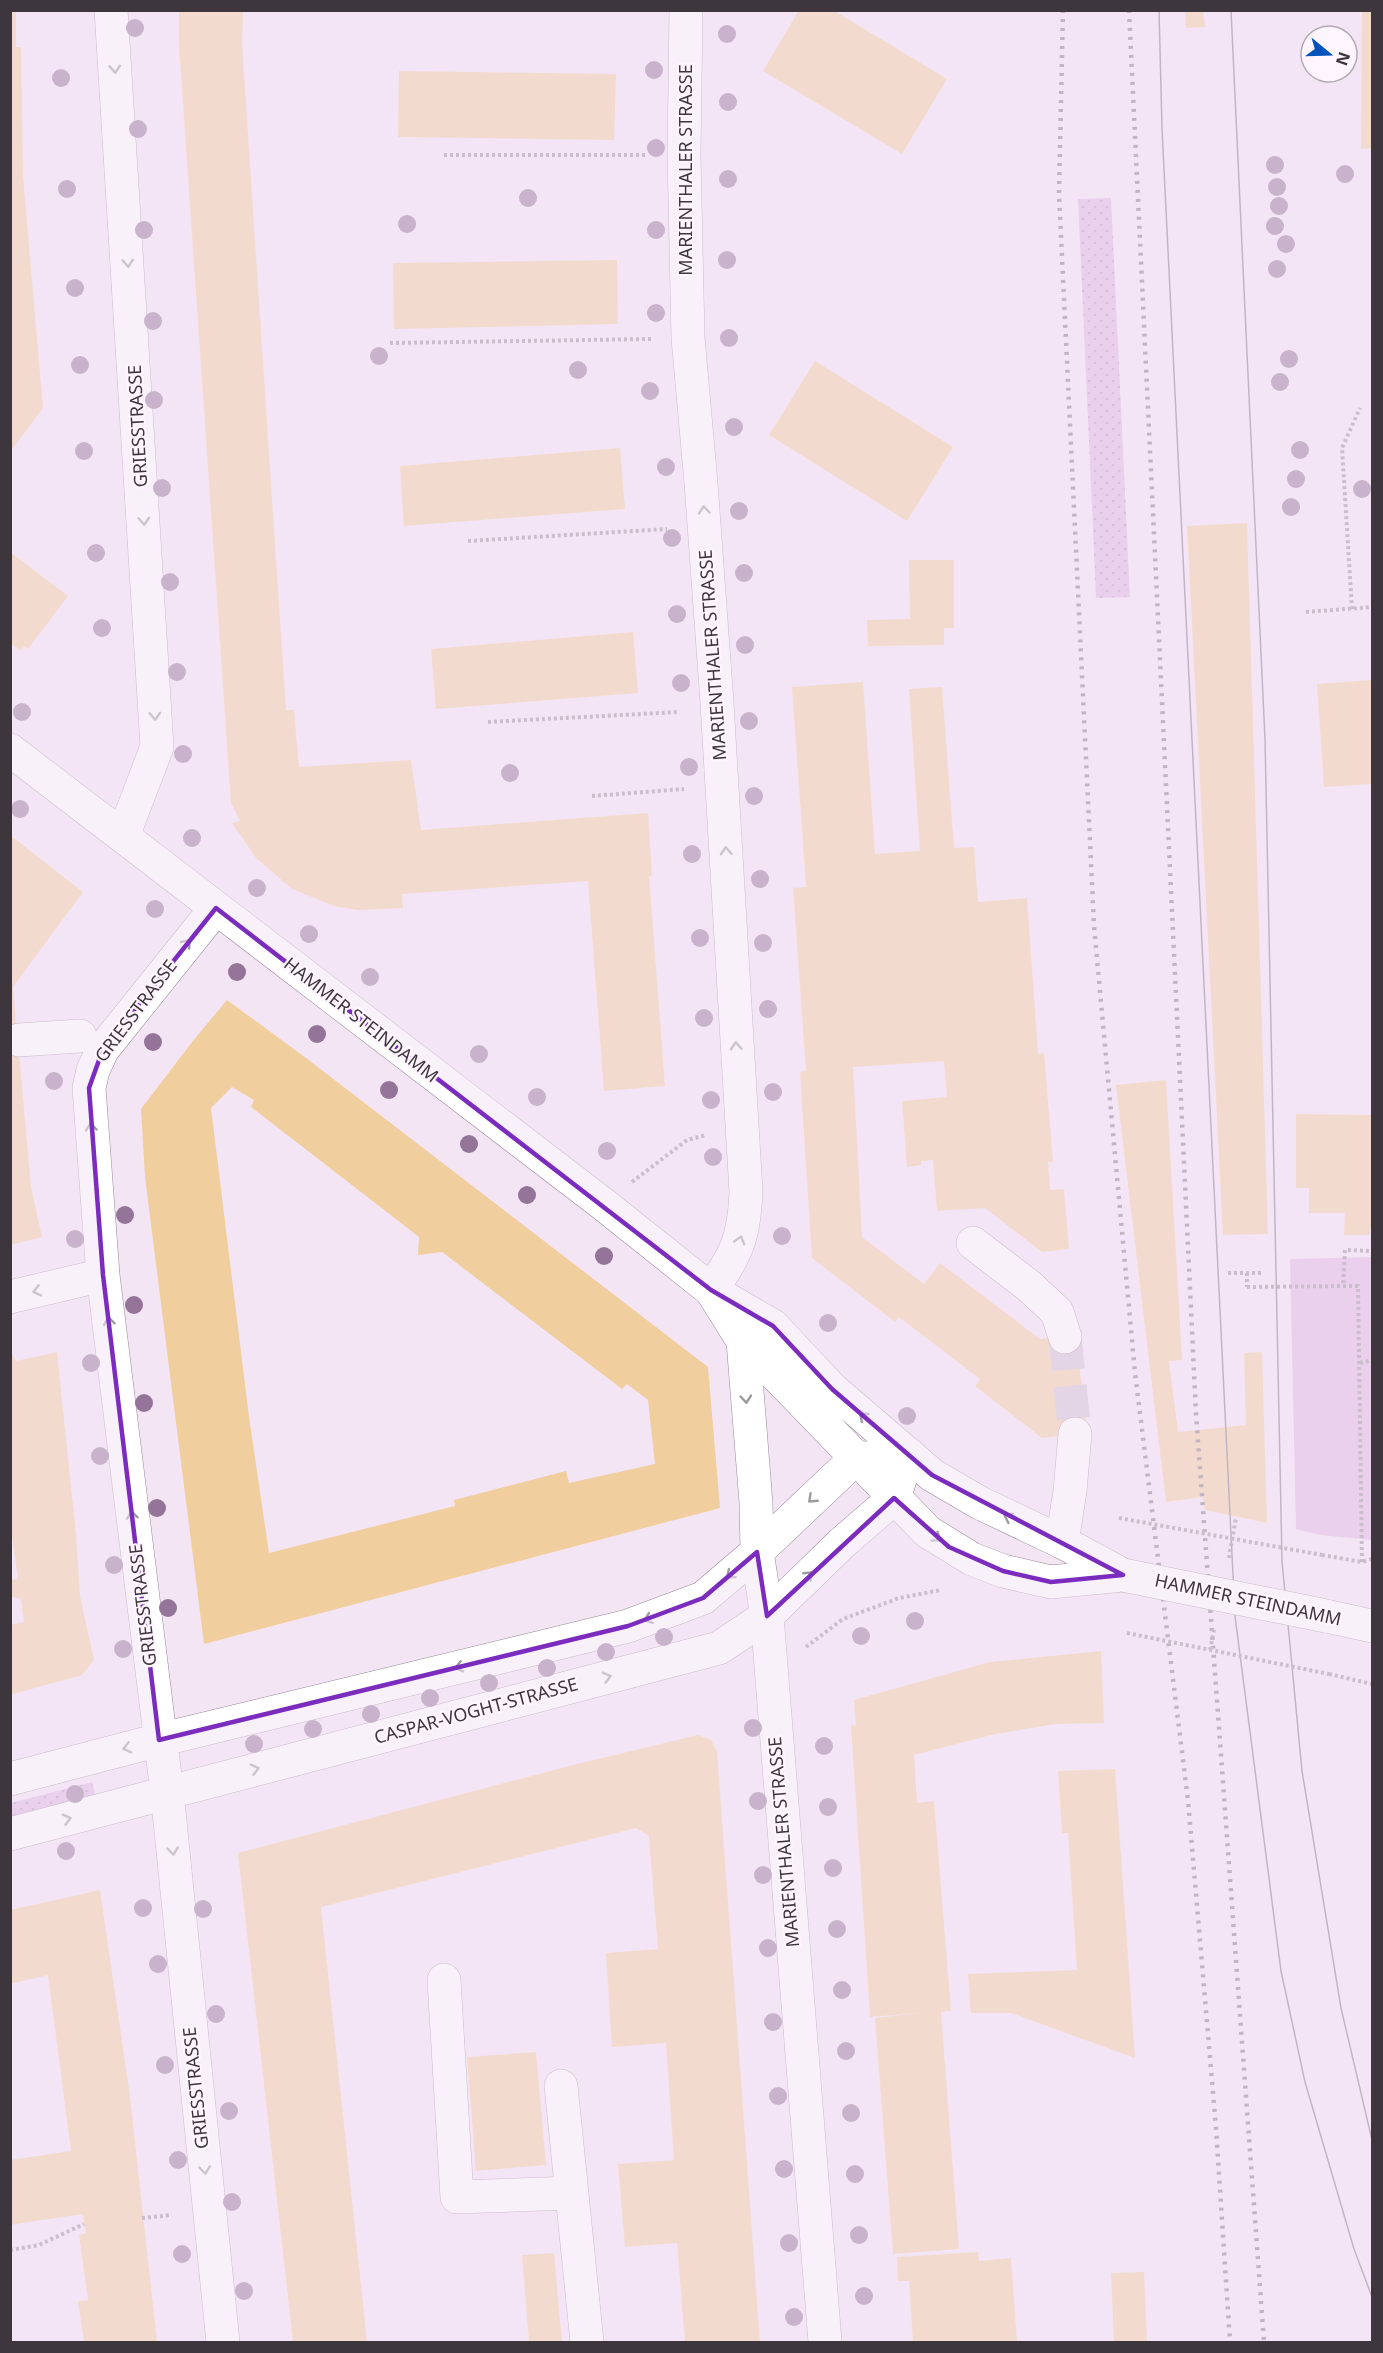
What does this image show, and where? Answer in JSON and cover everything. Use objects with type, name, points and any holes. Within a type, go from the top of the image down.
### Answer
[{"type":"street","name":"GRIESSTRASSE","points":[[111,10],[157,747],[123,836]]},
{"type":"street","name":"MARIENTHALER STRASSE","points":[[686,10],[684,155],[688,339],[718,710],[746,1192],[741,1239],[732,1259],[711,1290]]},
{"type":"street","name":"HAMMER STEINDAMM","points":[[10,750],[603,1204],[711,1290],[773,1326],[831,1389],[939,1480],[1123,1575]]},
{"type":"street","name":"GRIESSTRASSE","points":[[216,908],[103,1049],[93,1070],[89,1088],[89,1103],[103,1275],[167,1792],[223,2343]]},
{"type":"street","points":[[20,1040],[80,1036]]},
{"type":"street","points":[[973,1243],[1029,1286],[1057,1312],[1065,1337]]},
{"type":"street","points":[[10,1297],[103,1275]]},
{"type":"street","name":"HAMMER STEINDAMM","points":[[711,1290],[743,1341],[855,1459],[928,1532],[949,1547],[972,1559],[1003,1571],[1051,1582],[1123,1575],[1372,1626]]},
{"type":"street","name":"MARIENTHALER STRASSE","points":[[743,1341],[756,1503],[757,1551],[767,1616],[825,2343]]},
{"type":"street","points":[[1062,1542],[1070,1491],[1075,1434]]},
{"type":"street","points":[[10,1779],[159,1740],[628,1626],[703,1598],[855,1459],[908,1454],[894,1498]]},
{"type":"street","name":"CASPAR-VOGHT-STRASSE","points":[[10,1834],[719,1648],[767,1616],[842,1543],[894,1498]]},
{"type":"street","points":[[444,1980],[457,2197],[572,2193]]},
{"type":"street","points":[[561,2086],[587,2343]]},
{"type":"path","points":[[444,155],[684,155]]},
{"type":"path","points":[[390,343],[688,339]]},
{"type":"path","points":[[1352,609],[1342,447],[1360,408]]},
{"type":"path","points":[[468,541],[705,527]]},
{"type":"path","points":[[1306,612],[1372,607]]},
{"type":"path","points":[[488,722],[718,710]]},
{"type":"path","points":[[592,796],[722,786]]},
{"type":"path","points":[[603,1204],[687,1140],[741,1127]]},
{"type":"path","points":[[1343,1286],[1345,1250],[1372,1251]]},
{"type":"path","points":[[1228,1273],[1264,1273]]},
{"type":"path","points":[[1247,1273],[1247,1287],[1358,1286],[1362,1562]]},
{"type":"path","points":[[1360,1363],[1372,1360]]},
{"type":"path","points":[[1119,1518],[1362,1562],[1372,1559]]},
{"type":"path","points":[[769,1659],[805,1648],[843,1619],[899,1598],[941,1590]]},
{"type":"path","points":[[1127,1633],[1372,1684]]},
{"type":"path","points":[[10,2250],[39,2245],[84,2224]]},
{"type":"highlighted area","points":[[216,908],[711,1290],[773,1326],[832,1389],[932,1475],[1123,1575],[1051,1582],[1003,1571],[949,1547],[894,1498],[767,1616],[757,1552],[703,1598],[628,1626],[159,1740],[103,1275],[89,1088],[103,1049]]},
{"type":"shaded area","points":[[1111,198],[1130,597],[1096,598],[1078,199]]},
{"type":"shaded area","points":[[1372,1257],[1372,1540],[1320,1535],[1296,1529],[1290,1259]]},
{"type":"shaded area","points":[[92,1782],[95,1795],[11,1817],[11,1803]]},
{"type":"building","points":[[10,10],[16,10],[16,47],[21,47],[23,176],[43,408],[10,452]]},
{"type":"building","points":[[179,10],[243,10],[242,44],[286,710],[294,710],[299,767],[411,760],[421,830],[648,813],[652,876],[649,876],[665,1086],[604,1091],[588,881],[402,894],[403,908],[358,910],[334,906],[292,889],[256,858],[232,823],[240,821],[231,803],[179,45]]},
{"type":"building","points":[[799,10],[833,10],[947,79],[902,154],[763,71]]},
{"type":"building","points":[[1185,10],[1203,10],[1205,27],[1186,28]]},
{"type":"building","points":[[1362,10],[1372,10],[1372,148],[1361,149]]},
{"type":"building","points":[[399,71],[616,74],[614,140],[398,137]]},
{"type":"building","points":[[617,260],[618,324],[394,329],[393,263]]},
{"type":"building","points":[[815,361],[953,447],[907,521],[769,435]]},
{"type":"building","points":[[620,448],[625,509],[404,526],[400,466]]},
{"type":"building","points":[[1247,523],[1268,1234],[1223,1235],[1187,526]]},
{"type":"building","points":[[10,552],[68,596],[28,649],[24,646],[21,651],[10,643]]},
{"type":"building","points":[[909,560],[954,560],[954,628],[944,628],[944,645],[868,646],[867,620],[910,619]]},
{"type":"building","points":[[633,632],[638,693],[436,709],[431,649]]},
{"type":"building","points":[[1372,680],[1372,784],[1324,787],[1317,684]]},
{"type":"building","points":[[863,682],[875,854],[920,851],[909,689],[942,687],[954,848],[974,847],[978,902],[1027,898],[1038,1054],[1044,1053],[1053,1162],[1048,1162],[1050,1190],[1064,1189],[1069,1249],[1042,1252],[985,1208],[937,1211],[933,1160],[921,1161],[921,1165],[907,1167],[902,1101],[947,1097],[944,1061],[853,1067],[862,1237],[924,1284],[940,1263],[1040,1339],[1076,1336],[1087,1433],[1042,1438],[975,1386],[980,1379],[899,1317],[895,1322],[812,1258],[800,1072],[806,1071],[793,888],[806,887],[792,687]]},
{"type":"building","points":[[10,835],[83,892],[13,987],[31,1187],[42,1237],[10,1245]]},
{"type":"building","points":[[227,1000],[306,1058],[708,1367],[720,1508],[204,1644],[145,1177],[141,1109]],"holes":[[[232,1087],[254,1100],[251,1107],[419,1237],[418,1255],[442,1252],[622,1389],[627,1384],[648,1400],[655,1464],[569,1483],[566,1471],[454,1500],[455,1506],[269,1553],[249,1417],[211,1108]]]},
{"type":"building","points":[[1166,1080],[1182,1360],[1169,1361],[1178,1432],[1246,1425],[1244,1353],[1262,1352],[1267,1523],[1205,1510],[1203,1497],[1166,1502],[1116,1085]]},
{"type":"building","points":[[1296,1114],[1372,1115],[1372,1229],[1370,1229],[1370,1235],[1344,1235],[1345,1213],[1309,1213],[1309,1188],[1296,1188]]},
{"type":"building","points":[[10,1350],[16,1361],[57,1352],[76,1534],[80,1596],[94,1660],[82,1675],[10,1695],[10,1625],[24,1622],[21,1599],[10,1596],[11,1580],[18,1579],[10,1521]]},
{"type":"building","points":[[1101,1651],[1104,1723],[1054,1724],[991,1735],[914,1755],[917,1803],[934,1801],[951,2011],[941,2012],[959,2249],[893,2254],[875,2018],[919,2013],[870,2017],[851,1725],[856,1726],[854,1700],[990,1662]]},
{"type":"building","points":[[698,1735],[711,1740],[717,1751],[760,2342],[685,2342],[677,2243],[625,2247],[618,2164],[674,2160],[666,2043],[612,2047],[606,1953],[658,1949],[649,1836],[636,1828],[321,1907],[367,2342],[293,2342],[238,1853],[577,1764]]},
{"type":"building","points":[[1115,1769],[1135,2058],[1011,2013],[971,2013],[968,1974],[1077,1970],[1068,1833],[1062,1833],[1058,1771]]},
{"type":"building","points":[[100,1890],[130,2096],[157,2342],[84,2342],[78,2301],[88,2300],[79,2235],[86,2233],[83,2214],[10,2225],[10,2160],[71,2151],[48,1975],[10,1984],[10,1910]]},
{"type":"building","points":[[536,2052],[546,2165],[476,2171],[467,2057]]},
{"type":"building","points":[[978,2252],[979,2261],[1011,2258],[1017,2342],[913,2342],[909,2281],[898,2281],[897,2257]]},
{"type":"building","points":[[554,2253],[562,2342],[529,2342],[522,2255]]},
{"type":"building","points":[[1144,2272],[1147,2342],[1114,2342],[1111,2273]]},
{"type":"tunnel","points":[[1065,1337],[1075,1434]]},
{"type":"tram line","points":[[1159,10],[1162,128],[1235,1616],[1281,1971],[1305,2082],[1354,2249],[1372,2297]]},
{"type":"tram line","points":[[1231,10],[1265,739],[1282,1561],[1302,1771],[1341,2008],[1372,2140]]},
{"type":"railway","points":[[1063,10],[1059,194],[1094,926],[1135,1373],[1188,1800],[1216,2128],[1230,2342]]},
{"type":"railway","points":[[1129,10],[1196,1414],[1264,2342]]}]
